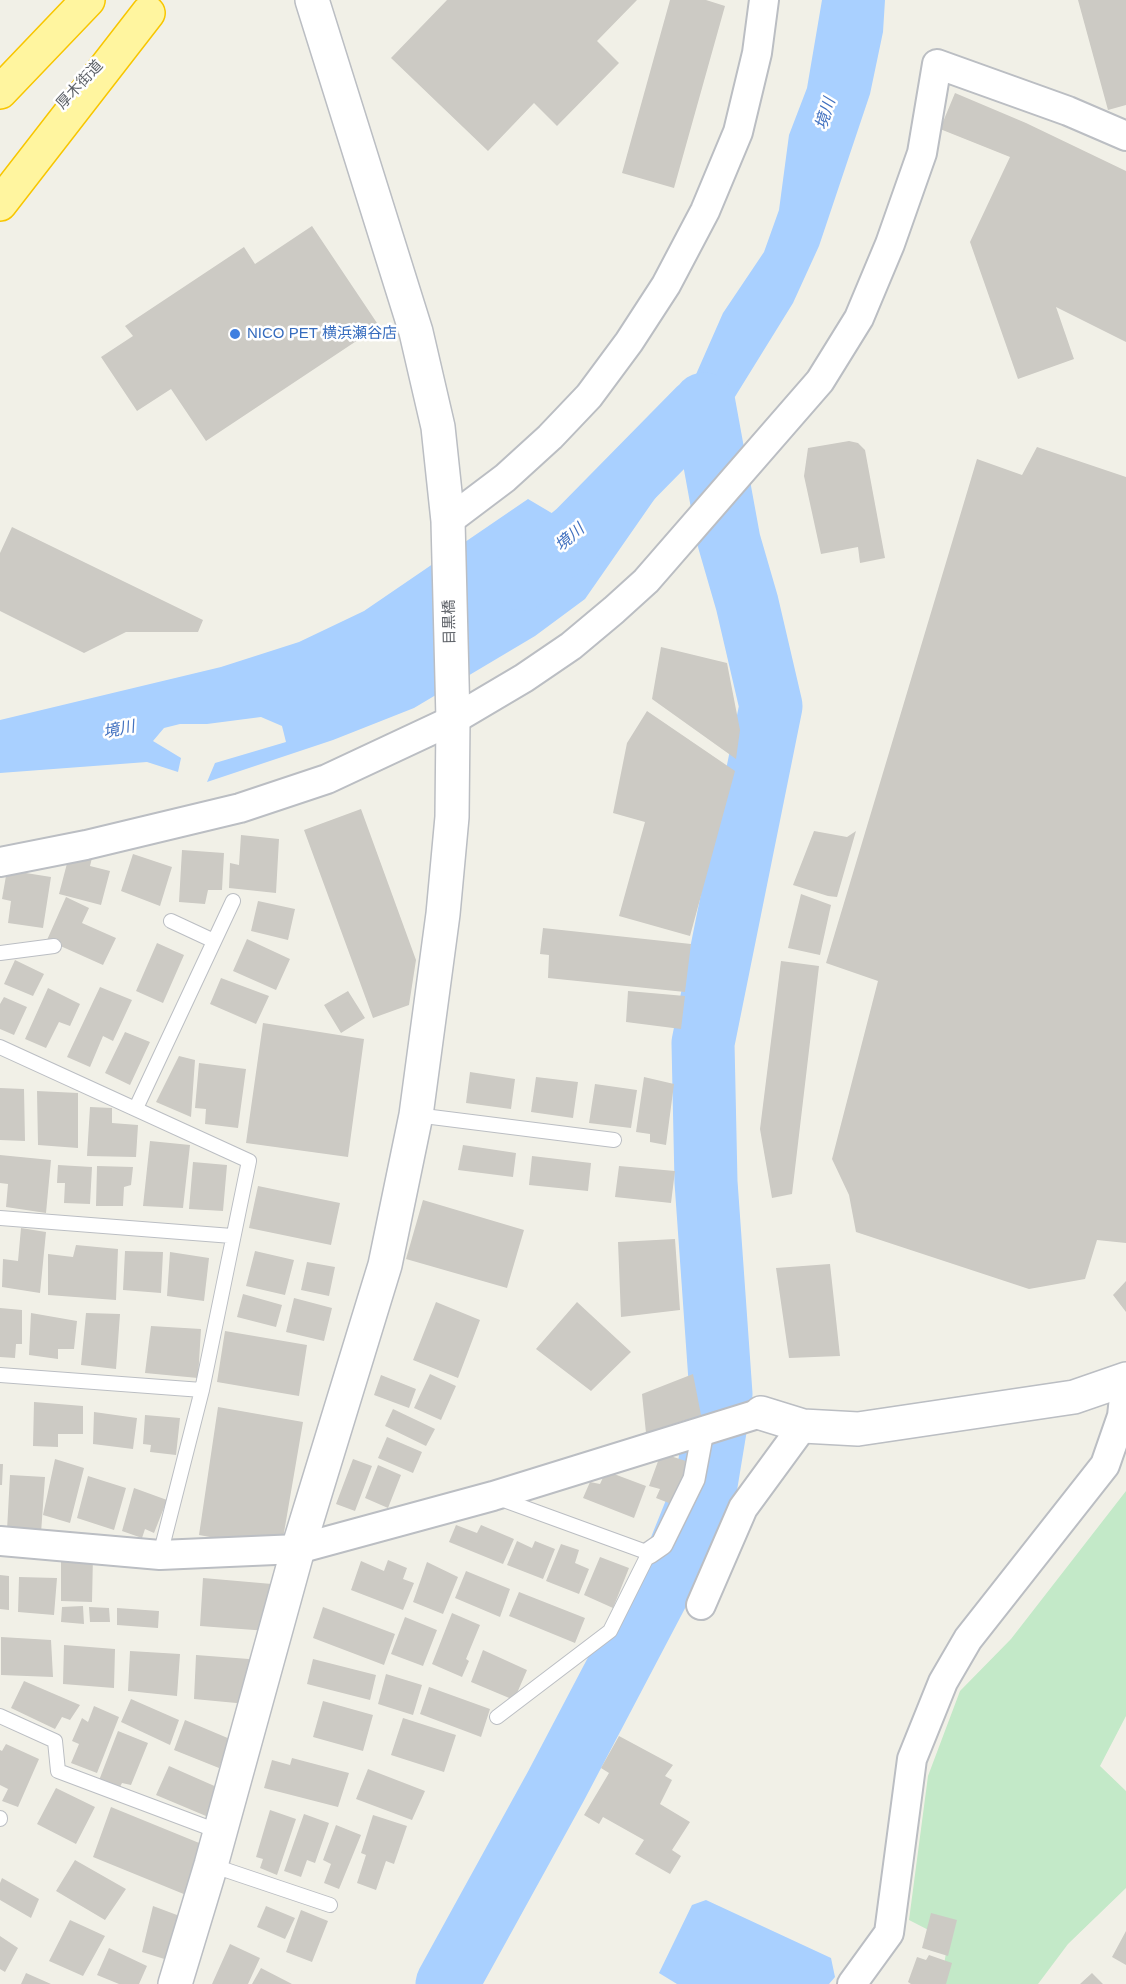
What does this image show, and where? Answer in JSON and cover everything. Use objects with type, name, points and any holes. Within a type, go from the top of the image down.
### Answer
[{"type":"highway","points":[[0,73],[86,0]]},
{"type":"highway","points":[[0,92],[86,0]]},
{"type":"highway","points":[[0,204],[154,7]]},
{"type":"highway","name":"厚木街道","points":[[0,170],[154,7]]},
{"type":"street","name":"目黒橋","points":[[175,1984],[211,1865],[298,1549],[386,1265],[416,1115],[443,914],[452,817],[448,528],[438,427],[416,332],[312,0]]},
{"type":"street","points":[[448,528],[550,437],[589,396],[629,342],[666,285],[705,211],[738,132],[757,53],[764,0]]},
{"type":"street","points":[[0,862],[86,845],[240,808],[327,779],[524,678],[571,646],[614,610],[646,581],[820,381],[858,318],[890,244],[922,153],[937,64],[1068,111],[1126,136]]},
{"type":"street","points":[[0,1541],[160,1555],[298,1549],[493,1496],[761,1413],[803,1426],[858,1430],[1074,1397],[1126,1379],[1122,1416],[1105,1465],[968,1639],[943,1682],[912,1759],[889,1933],[852,1984]]},
{"type":"street","points":[[701,1605],[744,1508],[803,1426]]},
{"type":"street","points":[[650,1553],[662,1544],[694,1479],[702,1431]]},
{"type":"lane","points":[[136,1108],[233,901]]},
{"type":"lane","points":[[171,921],[214,941]]},
{"type":"lane","points":[[0,953],[54,946]]},
{"type":"lane","points":[[0,1047],[249,1161],[202,1390],[160,1555]]},
{"type":"lane","points":[[416,1115],[614,1140]]},
{"type":"lane","points":[[0,1218],[232,1236]]},
{"type":"lane","points":[[0,1375],[202,1390]]},
{"type":"lane","points":[[493,1496],[650,1553],[610,1630],[497,1717]]},
{"type":"lane","points":[[0,1716],[55,1741],[58,1771],[220,1832]]},
{"type":"lane","points":[[211,1865],[330,1905]]},
{"type":"green space","points":[[1126,1491],[1126,1716],[1100,1766],[1126,1791],[1126,1888],[1068,1944],[1038,1984],[941,1984],[948,1940],[909,1920],[928,1776],[960,1691],[1011,1639]]},
{"type":"water","points":[[822,0],[885,0],[883,32],[870,94],[819,246],[793,303],[733,400],[672,474],[585,599],[535,636],[414,708],[333,740],[207,782],[215,763],[286,742],[282,726],[261,717],[207,724],[180,724],[164,728],[153,741],[181,758],[178,772],[147,762],[0,773],[0,720],[221,667],[299,642],[364,611],[528,499],[555,515],[600,525],[679,413],[723,313],[764,252],[779,210],[789,135],[807,88]]},
{"type":"water","points":[[706,1900],[831,1958],[835,1977],[829,1984],[677,1984],[659,1973],[692,1905]]},
{"type":"building","points":[[447,0],[637,0],[597,41],[619,63],[557,126],[534,103],[488,151],[391,58]]},
{"type":"building","points":[[670,0],[706,0],[725,6],[674,188],[622,173]]},
{"type":"building","points":[[1078,0],[1126,0],[1126,105],[1108,110]]},
{"type":"building","points":[[955,93],[1026,123],[1126,171],[1126,342],[1056,307],[1074,359],[1018,379],[970,242],[1010,157],[940,129]]},
{"type":"building","points":[[312,226],[379,326],[206,441],[171,389],[137,411],[101,357],[133,336],[125,326],[244,247],[255,264]]},
{"type":"building","points":[[849,441],[858,443],[865,450],[885,558],[860,563],[858,547],[821,554],[804,476],[808,448]]},
{"type":"building","points":[[1037,447],[1126,477],[1126,1243],[1097,1240],[1085,1279],[1029,1289],[856,1232],[849,1195],[832,1159],[878,981],[826,963],[977,459],[1022,475]]},
{"type":"building","points":[[12,527],[203,620],[198,632],[126,632],[84,653],[0,611],[0,553]]},
{"type":"building","points":[[661,647],[727,663],[740,730],[736,759],[652,699]]},
{"type":"building","points":[[647,711],[735,771],[690,936],[619,916],[645,822],[613,813],[627,743]]},
{"type":"building","points":[[361,809],[416,960],[409,1005],[373,1018],[304,830]]},
{"type":"building","points":[[814,831],[847,837],[856,831],[837,897],[793,885]]},
{"type":"building","points":[[241,835],[279,839],[276,893],[229,888],[230,863],[239,865]]},
{"type":"building","points":[[182,850],[224,853],[222,890],[208,890],[205,904],[179,902]]},
{"type":"building","points":[[70,852],[92,858],[90,866],[110,871],[101,905],[59,894]]},
{"type":"building","points":[[133,854],[172,867],[160,906],[121,891]]},
{"type":"building","points":[[7,870],[51,877],[43,928],[8,923],[11,901],[2,899]]},
{"type":"building","points":[[801,894],[831,905],[820,955],[788,948]]},
{"type":"building","points":[[66,897],[89,908],[82,923],[116,938],[103,965],[47,940]]},
{"type":"building","points":[[258,901],[295,909],[288,940],[251,931]]},
{"type":"building","points":[[543,928],[691,944],[685,992],[548,978],[549,955],[540,954]]},
{"type":"building","points":[[247,939],[290,959],[276,990],[233,971]]},
{"type":"building","points":[[157,943],[184,955],[163,1003],[136,991]]},
{"type":"building","points":[[15,960],[44,974],[33,996],[4,984]]},
{"type":"building","points":[[781,961],[819,966],[792,1194],[772,1198],[760,1129]]},
{"type":"building","points":[[221,978],[269,996],[256,1024],[210,1004]]},
{"type":"building","points":[[100,987],[132,1000],[113,1041],[103,1036],[90,1067],[67,1057]]},
{"type":"building","points":[[48,988],[80,1004],[70,1026],[59,1022],[46,1048],[25,1039]]},
{"type":"building","points":[[348,991],[365,1018],[341,1033],[324,1005]]},
{"type":"building","points":[[628,991],[685,996],[681,1029],[626,1022]]},
{"type":"building","points":[[4,997],[27,1007],[14,1035],[0,1029],[0,1004]]},
{"type":"building","points":[[263,1023],[364,1039],[348,1157],[246,1143]]},
{"type":"building","points":[[125,1032],[150,1042],[130,1085],[105,1073]]},
{"type":"building","points":[[179,1056],[195,1060],[191,1117],[156,1102]]},
{"type":"building","points":[[199,1063],[246,1069],[238,1128],[205,1124],[206,1109],[195,1108]]},
{"type":"building","points":[[470,1072],[515,1079],[511,1109],[466,1103]]},
{"type":"building","points":[[536,1077],[578,1082],[573,1118],[531,1112]]},
{"type":"building","points":[[644,1077],[674,1084],[666,1145],[650,1142],[650,1134],[636,1132]]},
{"type":"building","points":[[595,1084],[637,1090],[631,1128],[589,1123]]},
{"type":"building","points":[[0,1088],[24,1089],[25,1141],[0,1140]]},
{"type":"building","points":[[37,1091],[78,1093],[78,1148],[38,1145]]},
{"type":"building","points":[[90,1107],[112,1108],[112,1123],[138,1125],[136,1157],[87,1156]]},
{"type":"building","points":[[150,1141],[190,1145],[183,1208],[143,1206]]},
{"type":"building","points":[[463,1145],[516,1153],[513,1177],[458,1170]]},
{"type":"building","points":[[0,1155],[51,1160],[46,1213],[6,1207],[8,1184],[0,1183]]},
{"type":"building","points":[[532,1156],[591,1163],[588,1191],[529,1185]]},
{"type":"building","points":[[193,1162],[227,1165],[223,1211],[189,1209]]},
{"type":"building","points":[[58,1165],[92,1167],[90,1204],[64,1203],[65,1183],[57,1183]]},
{"type":"building","points":[[97,1166],[133,1167],[131,1185],[124,1187],[123,1206],[96,1206]]},
{"type":"building","points":[[619,1166],[675,1171],[671,1203],[615,1197]]},
{"type":"building","points":[[258,1186],[340,1203],[331,1245],[249,1228]]},
{"type":"building","points":[[423,1200],[524,1230],[507,1288],[406,1259]]},
{"type":"building","points":[[21,1228],[46,1232],[40,1293],[2,1287],[3,1259],[18,1261]]},
{"type":"building","points":[[675,1239],[680,1310],[621,1317],[618,1242]]},
{"type":"building","points":[[76,1245],[118,1249],[116,1300],[48,1295],[48,1254],[73,1257]]},
{"type":"building","points":[[125,1251],[163,1252],[161,1293],[123,1290]]},
{"type":"building","points":[[255,1251],[294,1260],[285,1295],[246,1286]]},
{"type":"building","points":[[170,1252],[209,1258],[204,1301],[167,1296]]},
{"type":"building","points":[[307,1262],[335,1267],[329,1296],[301,1290]]},
{"type":"building","points":[[830,1264],[840,1356],[789,1358],[776,1268]]},
{"type":"building","points":[[1126,1281],[1126,1312],[1113,1295]]},
{"type":"building","points":[[243,1294],[282,1305],[276,1327],[237,1317]]},
{"type":"building","points":[[294,1298],[332,1308],[324,1341],[286,1332]]},
{"type":"building","points":[[436,1302],[480,1320],[458,1378],[413,1360]]},
{"type":"building","points":[[577,1302],[631,1352],[591,1391],[536,1349]]},
{"type":"building","points":[[0,1308],[22,1310],[22,1344],[16,1344],[15,1358],[0,1357]]},
{"type":"building","points":[[31,1313],[77,1321],[74,1349],[58,1349],[58,1359],[29,1355]]},
{"type":"building","points":[[86,1313],[120,1314],[116,1369],[81,1365]]},
{"type":"building","points":[[151,1326],[201,1329],[198,1378],[145,1373]]},
{"type":"building","points":[[225,1331],[307,1345],[299,1396],[217,1382]]},
{"type":"building","points":[[430,1374],[456,1386],[441,1420],[414,1408]]},
{"type":"building","points":[[693,1374],[701,1415],[646,1433],[642,1394]]},
{"type":"building","points":[[381,1375],[416,1389],[409,1408],[374,1395]]},
{"type":"building","points":[[34,1402],[83,1406],[83,1434],[58,1434],[58,1447],[33,1446]]},
{"type":"building","points":[[218,1407],[303,1422],[281,1550],[199,1535]]},
{"type":"building","points":[[393,1409],[435,1429],[426,1446],[385,1426]]},
{"type":"building","points":[[94,1412],[137,1418],[133,1449],[93,1444]]},
{"type":"building","points":[[145,1415],[180,1418],[176,1455],[150,1452],[151,1445],[143,1444]]},
{"type":"building","points":[[387,1437],[422,1452],[413,1473],[378,1458]]},
{"type":"building","points":[[661,1453],[689,1462],[674,1505],[656,1498],[660,1489],[649,1486]]},
{"type":"building","points":[[55,1459],[84,1468],[70,1523],[43,1515]]},
{"type":"building","points":[[353,1459],[372,1466],[355,1511],[336,1504]]},
{"type":"building","points":[[0,1464],[3,1464],[2,1485],[0,1485]]},
{"type":"building","points":[[378,1465],[401,1475],[388,1508],[365,1498]]},
{"type":"building","points":[[606,1471],[646,1486],[634,1518],[583,1498],[590,1482],[600,1484]]},
{"type":"building","points":[[10,1475],[45,1477],[41,1533],[7,1530]]},
{"type":"building","points":[[88,1476],[126,1488],[114,1530],[77,1518]]},
{"type":"building","points":[[134,1488],[167,1500],[154,1533],[145,1529],[142,1538],[122,1531]]},
{"type":"building","points":[[456,1525],[477,1533],[481,1525],[514,1539],[503,1564],[449,1542]]},
{"type":"building","points":[[517,1541],[532,1548],[535,1541],[555,1549],[543,1579],[507,1565]]},
{"type":"building","points":[[561,1544],[579,1550],[575,1563],[589,1569],[579,1594],[546,1581]]},
{"type":"building","points":[[61,1554],[93,1555],[92,1602],[61,1601]]},
{"type":"building","points":[[600,1557],[629,1568],[613,1608],[584,1595]]},
{"type":"building","points":[[388,1560],[407,1568],[403,1579],[414,1583],[403,1610],[351,1590],[361,1561],[384,1571]]},
{"type":"building","points":[[427,1562],[458,1577],[443,1614],[413,1602]]},
{"type":"building","points":[[466,1571],[510,1589],[500,1617],[455,1598]]},
{"type":"building","points":[[0,1575],[9,1576],[9,1610],[0,1609]]},
{"type":"building","points":[[19,1577],[57,1578],[54,1615],[18,1612]]},
{"type":"building","points":[[203,1578],[272,1584],[268,1631],[200,1626]]},
{"type":"building","points":[[519,1592],[585,1618],[575,1643],[509,1616]]},
{"type":"building","points":[[83,1606],[84,1624],[61,1622],[62,1607]]},
{"type":"building","points":[[89,1607],[109,1608],[110,1622],[90,1622]]},
{"type":"building","points":[[323,1607],[395,1634],[384,1665],[313,1638]]},
{"type":"building","points":[[117,1608],[159,1611],[158,1628],[117,1625]]},
{"type":"building","points":[[452,1613],[480,1625],[466,1659],[469,1661],[462,1677],[432,1664]]},
{"type":"building","points":[[405,1617],[437,1630],[423,1666],[391,1654]]},
{"type":"building","points":[[1,1637],[51,1640],[53,1677],[1,1675]]},
{"type":"building","points":[[64,1645],[115,1649],[114,1688],[63,1684]]},
{"type":"building","points":[[483,1650],[527,1670],[514,1700],[471,1682]]},
{"type":"building","points":[[130,1651],[180,1654],[177,1696],[128,1691]]},
{"type":"building","points":[[196,1655],[249,1659],[247,1704],[194,1699]]},
{"type":"building","points":[[313,1659],[376,1675],[370,1700],[307,1684]]},
{"type":"building","points":[[386,1674],[422,1685],[413,1715],[378,1704]]},
{"type":"building","points":[[24,1681],[80,1705],[70,1720],[62,1717],[55,1729],[11,1708]]},
{"type":"building","points":[[429,1687],[490,1709],[481,1737],[420,1714]]},
{"type":"building","points":[[131,1699],[179,1720],[170,1745],[121,1722]]},
{"type":"building","points":[[323,1701],[373,1715],[363,1751],[313,1737]]},
{"type":"building","points":[[94,1706],[119,1717],[97,1773],[71,1763],[79,1744],[72,1741],[82,1718],[88,1722]]},
{"type":"building","points":[[403,1718],[456,1735],[444,1772],[391,1755]]},
{"type":"building","points":[[185,1720],[230,1739],[219,1768],[174,1750]]},
{"type":"building","points":[[118,1731],[148,1743],[131,1785],[122,1783],[118,1791],[98,1783]]},
{"type":"building","points":[[619,1736],[673,1765],[665,1776],[672,1780],[660,1804],[690,1822],[672,1850],[681,1856],[670,1874],[635,1854],[644,1840],[603,1817],[599,1824],[584,1815],[609,1773],[601,1768]]},
{"type":"building","points":[[6,1744],[39,1759],[18,1807],[2,1801],[8,1789],[0,1785],[0,1750],[2,1751]]},
{"type":"building","points":[[292,1758],[349,1773],[338,1807],[264,1788],[272,1760],[290,1765]]},
{"type":"building","points":[[169,1766],[219,1788],[206,1816],[156,1795]]},
{"type":"building","points":[[368,1769],[425,1791],[412,1820],[356,1799]]},
{"type":"building","points":[[56,1788],[95,1807],[76,1844],[37,1824]]},
{"type":"building","points":[[111,1807],[209,1847],[191,1897],[93,1857]]},
{"type":"building","points":[[270,1810],[296,1819],[277,1875],[260,1868],[263,1859],[256,1857]]},
{"type":"building","points":[[304,1814],[329,1823],[315,1863],[307,1860],[301,1877],[284,1871]]},
{"type":"building","points":[[373,1815],[407,1826],[394,1864],[386,1861],[376,1890],[357,1883],[366,1855],[361,1853]]},
{"type":"building","points":[[336,1825],[361,1835],[339,1889],[324,1883],[331,1864],[323,1860]]},
{"type":"building","points":[[75,1860],[126,1889],[105,1920],[56,1891]]},
{"type":"building","points":[[2,1878],[39,1899],[31,1918],[0,1900]]},
{"type":"building","points":[[153,1906],[185,1918],[174,1962],[142,1952]]},
{"type":"building","points":[[266,1906],[295,1918],[285,1939],[257,1927]]},
{"type":"building","points":[[301,1910],[328,1921],[312,1962],[286,1952]]},
{"type":"building","points":[[931,1913],[957,1920],[948,1956],[922,1948]]},
{"type":"building","points":[[70,1920],[105,1936],[83,1976],[49,1961]]},
{"type":"building","points":[[1126,1931],[1126,1965],[1112,1957]]},
{"type":"building","points":[[0,1936],[18,1948],[5,1972],[0,1969]]},
{"type":"building","points":[[230,1944],[260,1958],[248,1984],[212,1984]]},
{"type":"building","points":[[109,1948],[147,1966],[139,1984],[119,1984],[97,1975]]},
{"type":"building","points":[[929,1955],[952,1963],[946,1984],[911,1984],[908,1982],[917,1957],[926,1960]]},
{"type":"building","points":[[261,1968],[292,1984],[252,1984]]},
{"type":"building","points":[[26,1973],[51,1984],[21,1984]]},
{"type":"building","points":[[1092,1973],[1103,1984],[1080,1984]]},
{"type":"waterway","points":[[447,1984],[556,1786],[679,1552],[706,1485],[721,1394],[706,1182],[703,1043],[771,706],[747,603],[729,541],[704,404]]},
{"type":"waterway","name":"境川","points":[[522,579],[577,533],[699,409]]},
{"type":"place","name":"NICO PET 横浜瀬谷店","points":[[235,334]]}]
